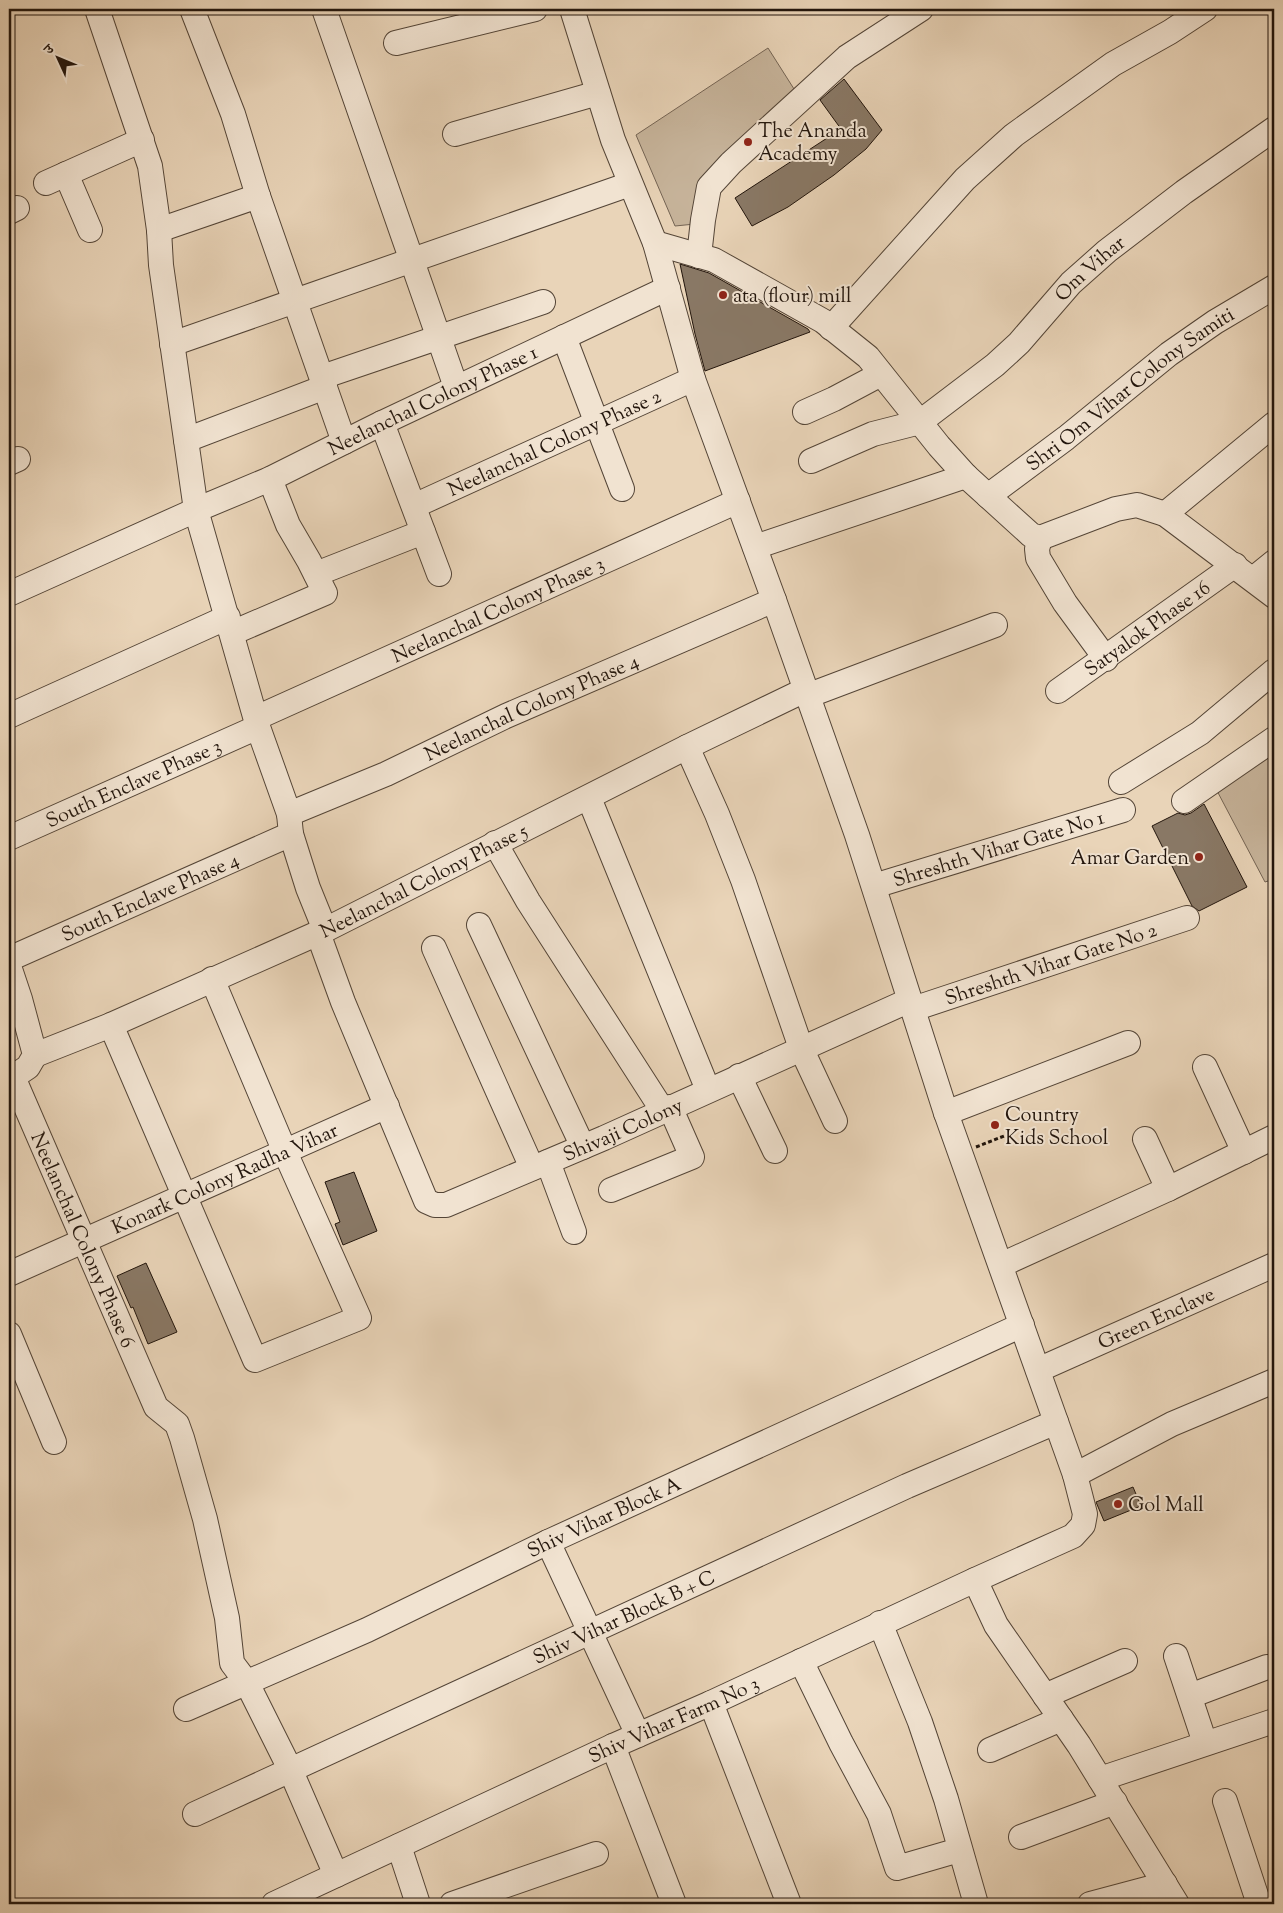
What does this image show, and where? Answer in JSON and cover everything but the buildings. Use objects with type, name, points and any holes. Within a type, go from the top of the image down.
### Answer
[{"type":"street","points":[[97,9],[150,166],[160,230],[161,265],[196,510],[257,723],[290,824],[343,1002],[387,1106]]},
{"type":"street","points":[[192,9],[233,114],[258,196],[344,442]]},
{"type":"street","points":[[324,9],[456,387]]},
{"type":"street","points":[[396,44],[535,9]]},
{"type":"street","points":[[572,9],[613,140],[655,243],[693,379],[858,835],[946,1114],[1075,1475],[1172,1424],[1274,1381]]},
{"type":"street","points":[[699,256],[709,187],[730,163],[847,57],[921,9]]},
{"type":"street","points":[[831,328],[966,179],[1014,135],[1113,64],[1170,32],[1205,9]]},
{"type":"street","points":[[455,134],[598,93]]},
{"type":"street","name":"Om Vihar","points":[[920,422],[1013,349],[1071,283],[1107,251],[1184,192],[1274,129]]},
{"type":"street","points":[[90,230],[56,178],[142,140]]},
{"type":"street","points":[[172,344],[630,184]]},
{"type":"street","points":[[160,230],[258,196]]},
{"type":"street","points":[[655,243],[714,260],[823,321],[868,357],[966,476],[1031,534],[1040,538],[1116,509],[1137,505],[1165,514],[1274,596]]},
{"type":"street","name":"Shri Om Vihar Colony Samiti","points":[[988,496],[1044,456],[1169,354],[1215,322],[1274,287]]},
{"type":"street","name":"Neelanchal Colony Phase 1","points":[[9,594],[270,479],[456,387],[668,288]]},
{"type":"street","points":[[186,440],[324,382],[440,338],[543,302]]},
{"type":"street","points":[[564,337],[622,489]]},
{"type":"street","points":[[805,412],[881,374]]},
{"type":"street","name":"Neelanchal Colony Phase 2","points":[[414,506],[693,379]]},
{"type":"street","points":[[811,461],[873,434],[920,422]]},
{"type":"street","points":[[382,423],[439,574]]},
{"type":"street","points":[[1165,514],[1274,424]]},
{"type":"street","points":[[754,547],[966,476]]},
{"type":"street","points":[[9,716],[230,625],[325,593],[288,526],[270,479]]},
{"type":"street","name":"Neelanchal Colony Phase 3","points":[[257,723],[738,501]]},
{"type":"street","points":[[316,574],[423,532]]},
{"type":"street","points":[[1040,538],[1037,549],[1038,558],[1065,603],[1106,658]]},
{"type":"street","name":"Satyalok Phase 16","points":[[1058,691],[1106,658],[1244,572],[1274,562]]},
{"type":"street","name":"Neelanchal Colony Phase 4","points":[[290,824],[386,774],[525,708],[774,600]]},
{"type":"street","name":"Neelanchal Colony Phase 5","points":[[35,1056],[111,1026],[212,979],[321,932],[687,747],[806,693],[995,625]]},
{"type":"street","points":[[1121,782],[1200,733],[1274,671]]},
{"type":"street","name":"South Enclave Phase 3","points":[[9,838],[257,723]]},
{"type":"street","points":[[1184,801],[1274,739]]},
{"type":"street","points":[[687,747],[717,814],[743,880],[801,1048],[835,1121]]},
{"type":"street","points":[[588,798],[708,1090]]},
{"type":"street","name":"Shreshth Vihar Gate No 1","points":[[874,886],[1124,810]]},
{"type":"street","name":"South Enclave Phase 4","points":[[9,959],[290,824]]},
{"type":"street","points":[[495,843],[528,901],[666,1109],[692,1157],[612,1190]]},
{"type":"street","name":"Shreshth Vihar Gate No 2","points":[[912,1004],[1187,918]]},
{"type":"street","points":[[479,925],[583,1147]]},
{"type":"street","points":[[434,948],[574,1232]]},
{"type":"street","points":[[9,966],[14,1002],[35,1056]]},
{"type":"street","points":[[111,1026],[255,1360],[359,1318],[285,1152],[212,979]]},
{"type":"street","name":"Shivaji Colony","points":[[387,1106],[426,1201],[436,1205],[446,1205],[583,1147],[801,1048],[912,1004]]},
{"type":"street","points":[[946,1114],[1128,1042]]},
{"type":"street","name":"Neelanchal Colony Phase 6","points":[[35,1056],[28,1067],[11,1078],[156,1407],[177,1424],[205,1520],[226,1618],[232,1663],[247,1682]]},
{"type":"street","points":[[1205,1067],[1244,1152]]},
{"type":"street","points":[[739,1076],[775,1151]]},
{"type":"street","name":"Konark Colony Radha Vihar","points":[[9,1274],[387,1106]]},
{"type":"street","points":[[1001,1265],[1168,1189],[1274,1137]]},
{"type":"street","points":[[1145,1139],[1168,1189]]},
{"type":"street","name":"Green Enclave","points":[[1038,1370],[1274,1265]]},
{"type":"street","name":"Shiv Vihar Block A","points":[[186,1709],[367,1630],[548,1542],[1022,1326]]},
{"type":"street","points":[[9,1334],[54,1442]]},
{"type":"street","name":"Shiv Vihar Block B + C","points":[[194,1814],[907,1486],[1056,1422]]},
{"type":"street","name":"Shiv Vihar Farm No 3","points":[[274,1904],[638,1734],[711,1703],[1073,1536],[1084,1525],[1086,1514],[1075,1475]]},
{"type":"street","points":[[548,1542],[638,1734]]},
{"type":"street","points":[[975,1580],[996,1625],[1115,1802],[1177,1904]]},
{"type":"street","points":[[880,1624],[920,1722],[946,1800],[976,1904]]},
{"type":"street","points":[[1176,1656],[1205,1743]]},
{"type":"street","points":[[801,1660],[841,1743],[879,1814],[898,1868],[960,1850]]},
{"type":"street","points":[[1045,1696],[1125,1661]]},
{"type":"street","points":[[1190,1696],[1267,1667]]},
{"type":"street","points":[[247,1682],[290,1769],[336,1875]]},
{"type":"street","points":[[711,1703],[789,1904]]},
{"type":"street","points":[[990,1750],[1061,1719]]},
{"type":"street","points":[[1100,1779],[1274,1721]]},
{"type":"street","points":[[613,1746],[674,1904]]},
{"type":"street","points":[[1225,1801],[1259,1904]]},
{"type":"street","points":[[1021,1837],[1115,1802]]},
{"type":"street","points":[[399,1846],[418,1904]]},
{"type":"street","points":[[452,1904],[596,1854]]},
{"type":"street","points":[[1090,1904],[1165,1884]]},
{"type":"path","points":[[960,1153],[1004,1136]]},
{"type":"shaded area","points":[[768,48],[801,100],[717,166],[695,224],[675,226],[636,135]]},
{"type":"shaded area","points":[[1274,747],[1274,879],[1265,882],[1215,787]]},
{"type":"place","name":"The Ananda Academy","points":[[748,142]]},
{"type":"place","name":"ata (flour) mill","points":[[723,295]]},
{"type":"place","name":"Amar Garden","points":[[1199,857]]},
{"type":"place","name":"Country Kids School","points":[[995,1125]]},
{"type":"place","name":"Gol Mall","points":[[1118,1504]]}]
